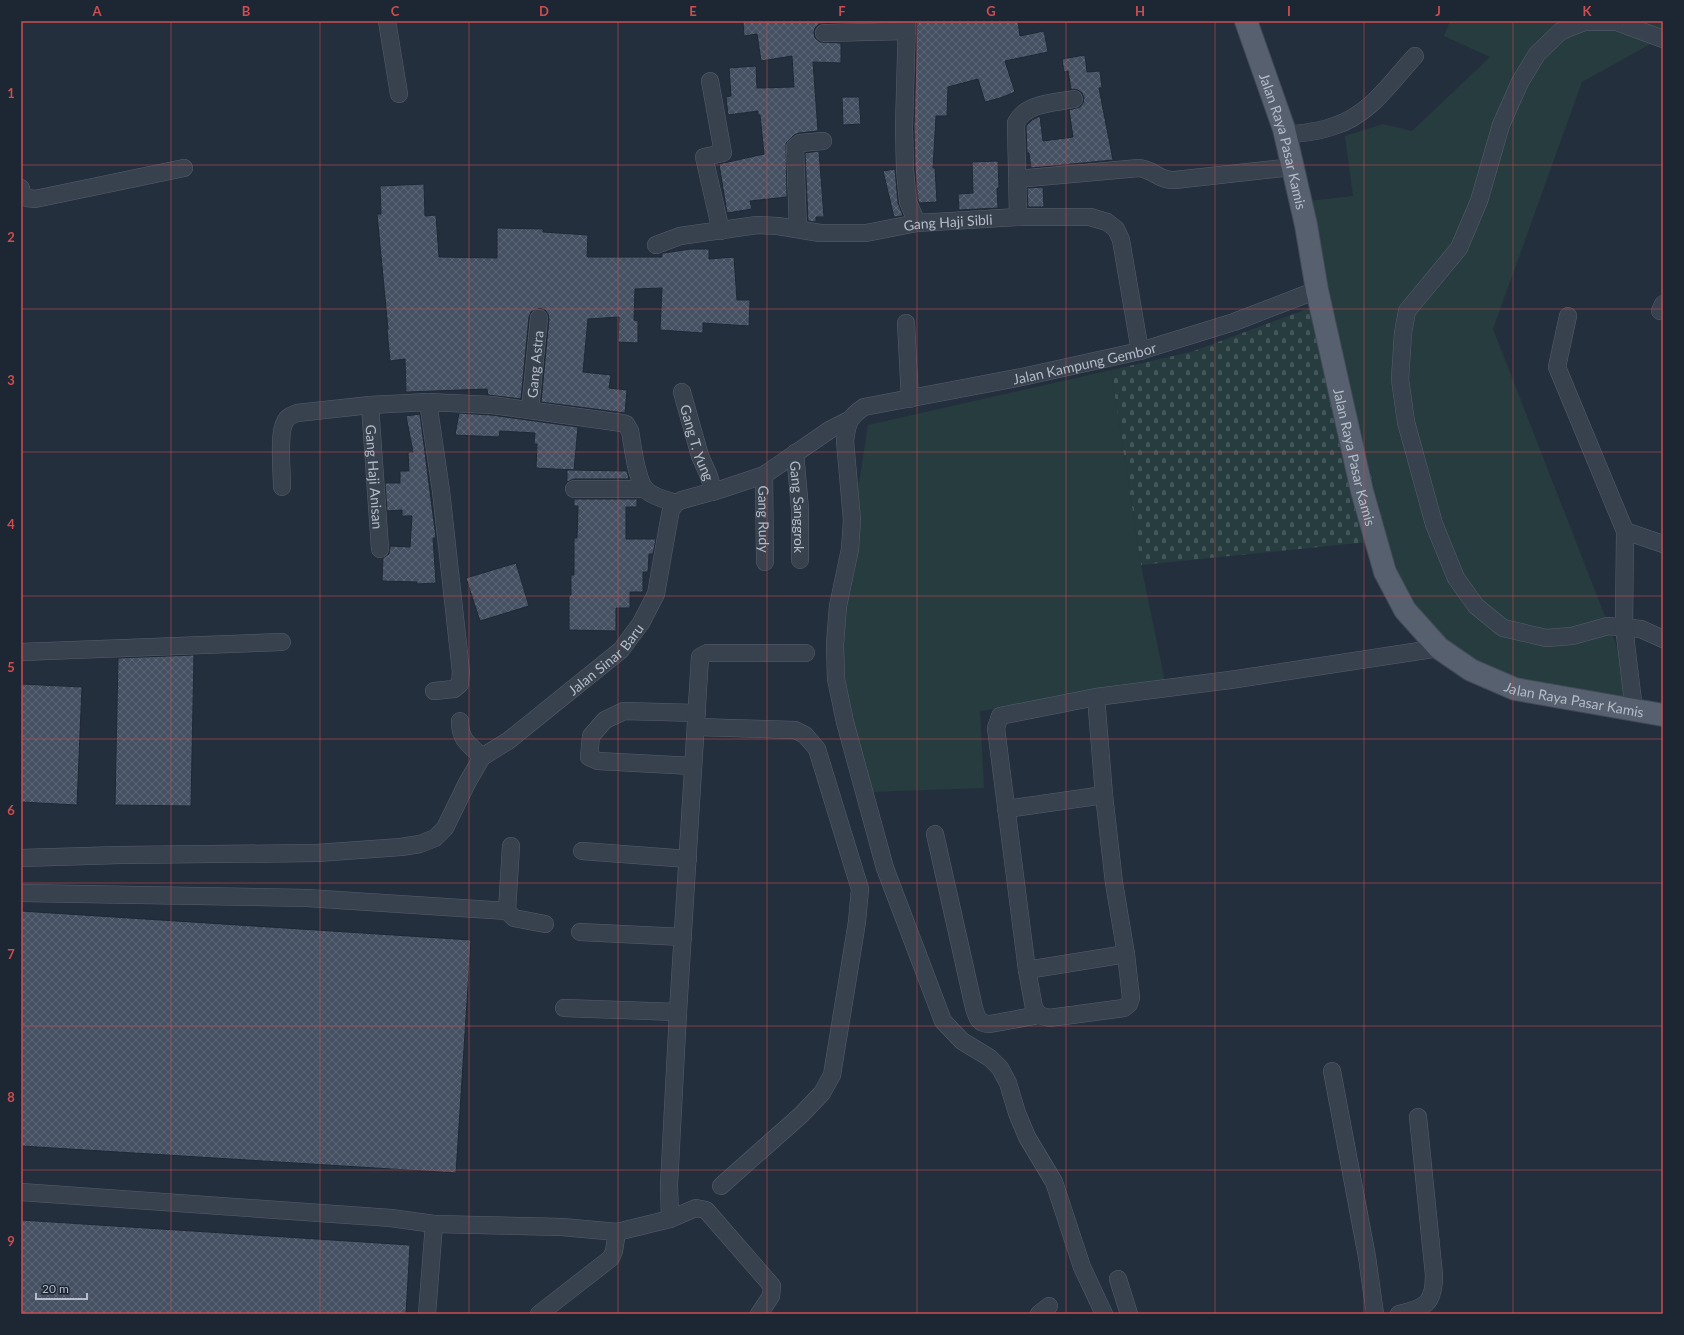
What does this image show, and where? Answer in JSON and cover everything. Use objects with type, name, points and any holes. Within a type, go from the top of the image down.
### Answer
[{"type":"main road","name":"Jalan Raya Pasar Kamis","points":[[1246,21],[1285,135],[1293,167],[1306,225],[1317,290],[1362,491],[1385,572],[1405,610],[1439,648],[1471,670],[1515,689],[1663,715]]},
{"type":"street","points":[[388,21],[399,94]]},
{"type":"street","points":[[1663,39],[1617,22],[1584,22],[1561,32],[1537,54],[1520,82],[1501,124],[1479,202],[1459,248],[1407,311],[1403,333],[1400,379],[1406,422],[1434,524],[1456,578],[1476,606],[1503,628],[1546,638],[1572,636],[1608,626],[1641,629],[1663,639]]},
{"type":"street","points":[[824,34],[907,26],[904,127],[905,170],[908,202],[917,223]]},
{"type":"street","points":[[1285,135],[1321,130],[1344,123],[1358,116],[1372,104],[1415,56]]},
{"type":"street","points":[[710,81],[723,153],[704,157],[721,231]]},
{"type":"street","points":[[1018,217],[1016,123],[1019,116],[1028,109],[1074,98]]},
{"type":"street","points":[[798,229],[795,147],[800,144],[823,141]]},
{"type":"street","points":[[1017,179],[1139,168],[1154,172],[1163,179],[1175,180],[1293,167]]},
{"type":"street","points":[[21,188],[22,194],[27,198],[35,199],[184,168]]},
{"type":"street","name":"Gang Haji Sibli","points":[[656,245],[680,236],[757,225],[820,233],[866,233],[917,223],[1018,217],[1090,217],[1107,222],[1116,229],[1121,240],[1140,351]]},
{"type":"street","name":"Jalan Kampung Gembor","points":[[850,420],[855,413],[864,407],[1022,377],[1140,351],[1234,322],[1317,290]]},
{"type":"street","points":[[1568,316],[1557,367],[1625,531],[1624,627],[1634,710]]},
{"type":"street","name":"Gang Astra","points":[[530,410],[539,318]]},
{"type":"street","points":[[906,322],[910,399]]},
{"type":"street","name":"Gang T. Yung","points":[[682,392],[700,456],[713,492]]},
{"type":"street","points":[[428,402],[441,491],[461,672],[460,684],[454,689],[434,691]]},
{"type":"street","points":[[282,487],[281,430],[287,418],[297,413],[370,405],[428,402],[492,405],[614,421],[626,424],[630,431],[639,478],[645,489],[654,495],[676,503],[764,475],[831,429],[850,420]]},
{"type":"street","name":"Gang Haji Anisan","points":[[370,405],[380,549]]},
{"type":"street","points":[[850,420],[846,430],[845,441],[852,520],[850,549],[838,606],[835,644],[836,679],[845,722],[885,868],[943,1021],[962,1041],[990,1058],[1000,1068],[1008,1083],[1024,1131],[1054,1182],[1082,1267],[1104,1314]]},
{"type":"street","name":"Gang Sanggrok","points":[[795,454],[800,509],[800,560]]},
{"type":"street","name":"Gang Rudy","points":[[764,475],[765,562]]},
{"type":"street","points":[[574,489],[645,489]]},
{"type":"street","name":"Jalan Sinar Baru","points":[[21,858],[120,855],[317,853],[400,847],[420,844],[435,838],[445,828],[467,783],[482,757],[508,741],[621,650],[641,623],[656,594],[671,510],[676,503]]},
{"type":"street","points":[[1625,531],[1663,544]]},
{"type":"street","points":[[21,652],[282,642]]},
{"type":"street","points":[[1039,1015],[1034,1008],[1027,970],[1006,809],[996,728],[1000,716],[1096,697],[1230,680],[1439,648]]},
{"type":"street","points":[[670,1219],[670,1177],[678,1012],[700,657],[707,654],[806,653]]},
{"type":"street","points":[[935,834],[974,1008],[979,1021],[984,1024],[990,1024],[1039,1015],[1049,1018],[1124,1008],[1129,1004],[1132,994],[1114,883],[1104,796],[1096,697]]},
{"type":"street","points":[[693,766],[598,761],[589,757],[591,736],[605,720],[624,711],[795,730],[805,735],[817,749],[860,889],[857,922],[832,1076],[822,1093],[806,1109],[721,1186]]},
{"type":"street","points":[[460,720],[463,740],[482,757]]},
{"type":"street","points":[[1006,809],[1104,796]]},
{"type":"street","points":[[507,911],[511,846]]},
{"type":"street","points":[[582,851],[688,859]]},
{"type":"street","points":[[21,893],[307,898],[507,911],[514,918],[545,924]]},
{"type":"street","points":[[580,932],[683,937]]},
{"type":"street","points":[[1027,970],[1126,954]]},
{"type":"street","points":[[564,1008],[678,1012]]},
{"type":"street","points":[[1332,1071],[1367,1257],[1375,1314]]},
{"type":"street","points":[[1399,1314],[1425,1305],[1434,1293],[1434,1275],[1418,1117]]},
{"type":"street","points":[[21,1192],[391,1218],[434,1224],[562,1227],[616,1232],[670,1219],[696,1208],[706,1210],[772,1286],[770,1296],[759,1314]]},
{"type":"street","points":[[427,1314],[434,1224]]},
{"type":"street","points":[[539,1314],[611,1258],[614,1251],[616,1232]]},
{"type":"street","points":[[1118,1279],[1129,1314]]},
{"type":"green space","points":[[1450,21],[1663,21],[1663,37],[1582,82],[1493,329],[1642,711],[1422,652],[1388,540],[1326,302],[1308,201],[1353,196],[1345,136],[1383,124],[1412,131],[1490,57],[1444,36]]},
{"type":"green space","points":[[1326,302],[1388,540],[1141,565],[1111,370],[1191,352]]},
{"type":"green space","points":[[1111,370],[1141,565],[1166,686],[980,711],[984,788],[869,792],[841,702],[841,599],[868,425]]},
{"type":"building","points":[[743,21],[841,21],[841,23],[819,24],[815,28],[814,33],[815,38],[820,42],[841,43],[841,63],[813,62],[818,131],[799,133],[794,135],[786,143],[787,197],[750,201],[752,209],[727,213],[719,164],[764,154],[760,115],[758,115],[758,111],[728,115],[726,97],[731,96],[729,68],[756,66],[757,88],[794,87],[792,56],[761,61],[757,34],[744,36]]},
{"type":"building","points":[[917,21],[1018,21],[1020,36],[1044,31],[1048,52],[1005,61],[1015,92],[1000,98],[985,102],[978,79],[948,87],[947,116],[936,116],[933,168],[935,168],[937,202],[919,203],[918,200],[915,169],[914,127]]},
{"type":"building","points":[[1085,55],[1087,72],[1100,71],[1102,88],[1099,88],[1113,160],[1031,168],[1029,153],[1027,153],[1026,126],[1032,120],[1040,116],[1043,141],[1073,137],[1069,110],[1080,107],[1084,98],[1082,93],[1078,90],[1071,89],[1068,71],[1064,72],[1062,59]]},
{"type":"building","points":[[842,97],[859,97],[861,124],[843,125]]},
{"type":"building","points":[[819,151],[824,217],[816,217],[816,222],[808,221],[805,153]]},
{"type":"building","points":[[998,161],[998,208],[959,210],[958,194],[973,193],[972,162]]},
{"type":"building","points":[[895,169],[898,203],[903,216],[894,217],[883,171]]},
{"type":"building","points":[[424,184],[425,216],[436,215],[439,257],[497,258],[497,228],[543,229],[543,232],[588,235],[588,257],[662,257],[662,253],[691,249],[709,249],[709,259],[734,257],[737,300],[750,300],[749,326],[703,323],[703,333],[660,330],[662,288],[635,289],[634,320],[638,321],[638,343],[618,342],[619,317],[588,319],[583,372],[611,375],[609,388],[627,390],[625,413],[541,402],[549,319],[545,310],[540,308],[531,312],[529,317],[521,399],[488,395],[487,389],[406,392],[405,359],[390,361],[377,214],[381,214],[380,186]]},
{"type":"building","points":[[1043,187],[1044,207],[1028,207],[1027,188]]},
{"type":"building","points":[[459,413],[491,415],[578,427],[574,470],[536,468],[537,444],[534,444],[535,433],[500,431],[499,437],[455,435]]},
{"type":"building","points":[[420,414],[436,538],[433,538],[436,583],[417,584],[417,582],[382,581],[383,558],[389,554],[390,546],[410,547],[412,516],[402,516],[402,510],[387,511],[385,483],[400,483],[400,471],[409,471],[408,452],[413,452],[406,416]]},
{"type":"building","points":[[567,470],[627,471],[629,479],[574,479],[567,482]]},
{"type":"building","points":[[574,499],[637,499],[637,507],[626,507],[626,539],[656,539],[653,554],[649,554],[648,572],[643,572],[643,592],[630,592],[630,608],[616,608],[616,631],[569,630],[569,595],[571,595],[571,575],[574,575],[574,538],[577,538],[578,506],[574,506]]},
{"type":"building","points":[[516,563],[529,606],[480,621],[466,578]]},
{"type":"building","points":[[194,655],[191,806],[115,805],[118,658]]},
{"type":"building","points":[[21,684],[82,687],[77,805],[21,802]]},
{"type":"building","points":[[21,911],[471,940],[456,1173],[21,1146]]},
{"type":"building","points":[[21,1220],[410,1245],[406,1314],[21,1314]]}]
